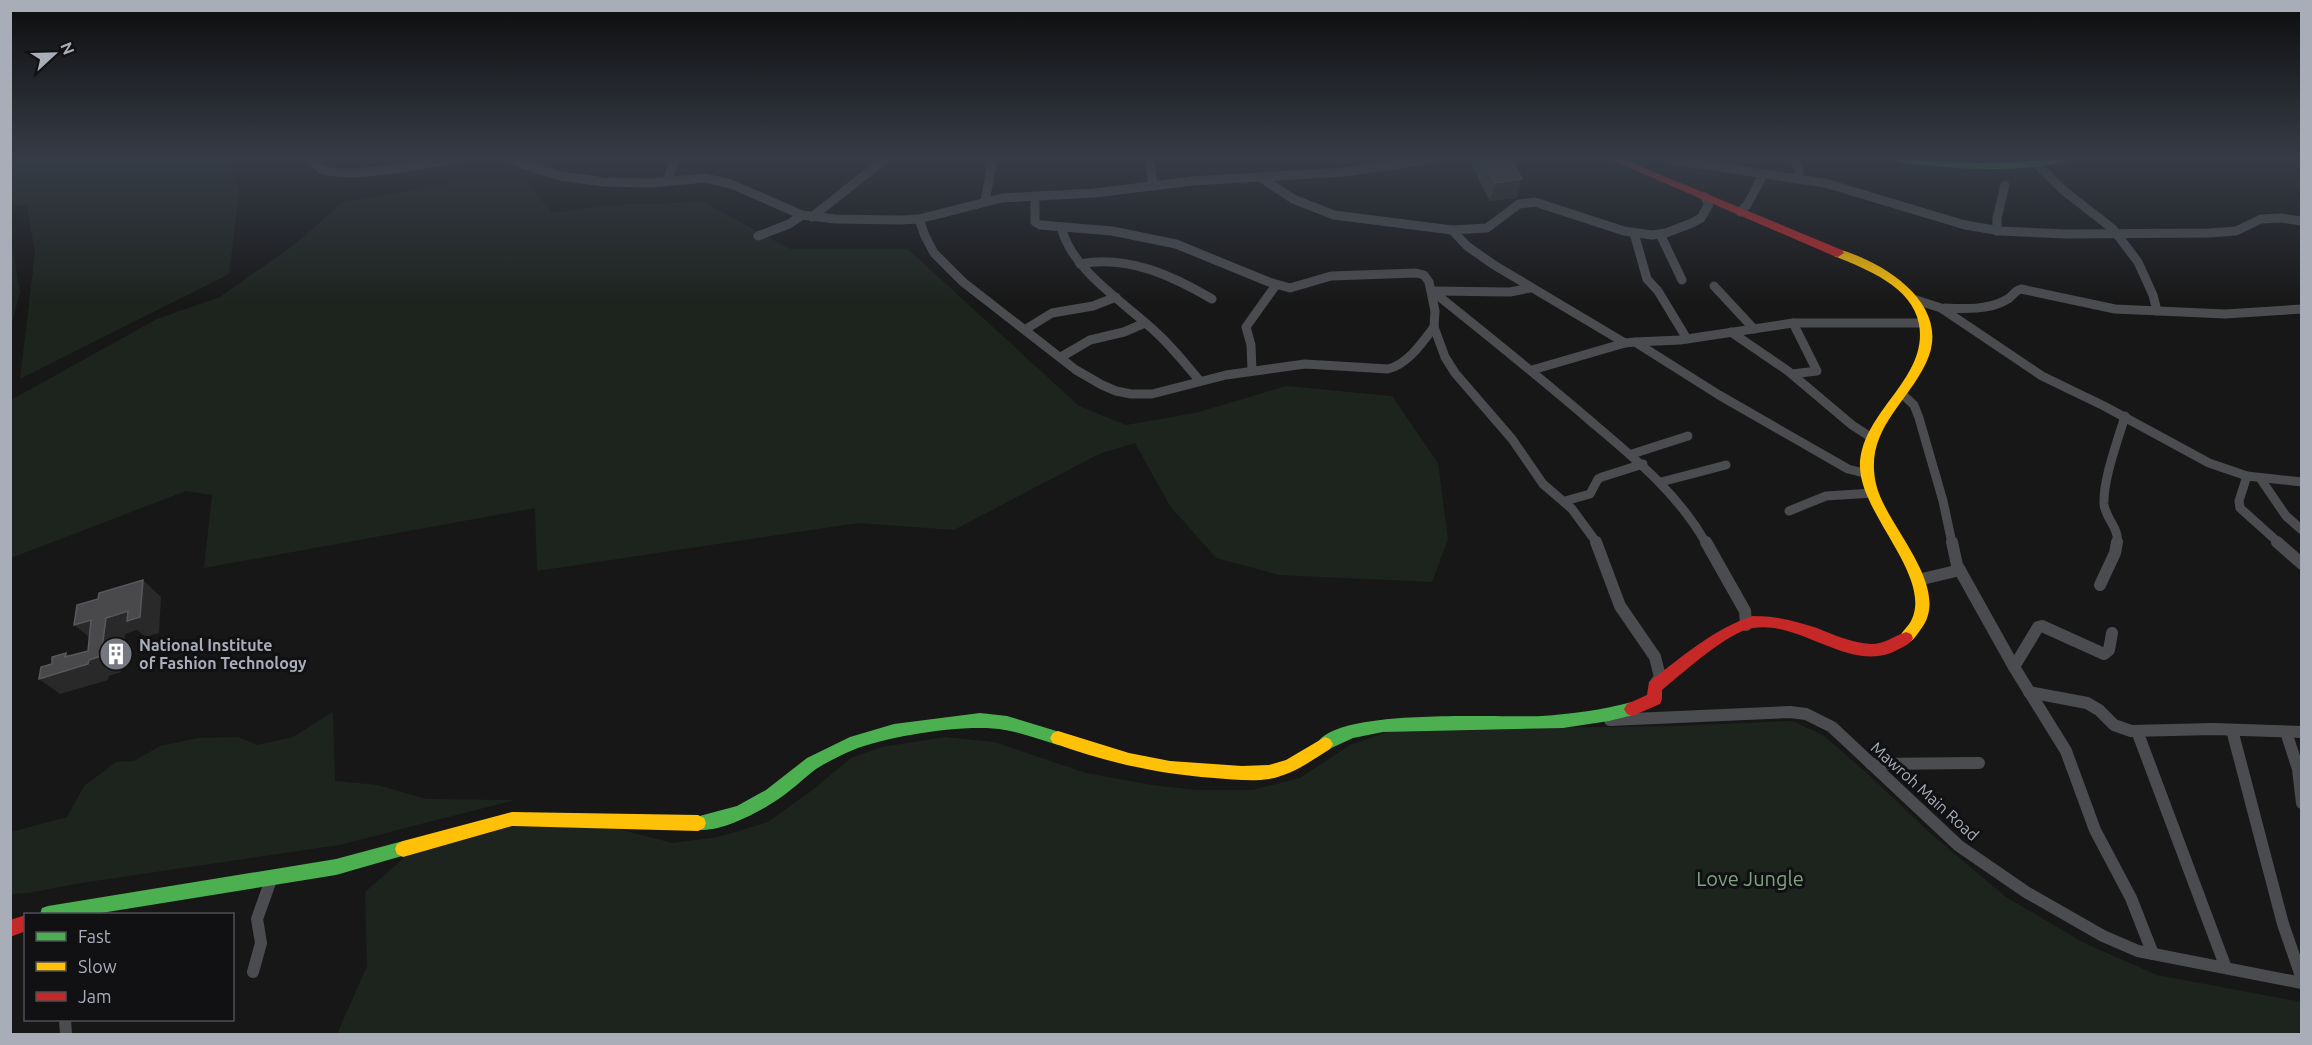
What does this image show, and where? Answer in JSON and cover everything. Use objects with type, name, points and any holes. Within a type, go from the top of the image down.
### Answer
[{"type":"street","points":[[786,208],[802,215],[835,219],[919,219],[960,208]]},
{"type":"street","points":[[812,217],[824,208]]},
{"type":"street","points":[[60,913],[372,859],[512,819],[691,824],[718,820],[741,812],[772,795],[812,763],[850,744],[894,731],[980,720],[1007,723],[1130,760],[1170,768],[1242,773],[1269,771],[1290,766],[1337,736],[1373,725],[1583,721],[1642,706],[1656,699],[1654,687],[1660,674],[1652,650],[1620,606],[1598,544],[1565,501],[1543,484],[1512,439],[1455,373],[1445,357],[1434,327],[1435,311],[1432,290],[1427,278],[1416,273],[1331,276],[1298,287],[1276,285],[1176,244],[1123,233],[1040,225],[1035,222],[1035,208]]},
{"type":"street","points":[[1315,208],[1334,215],[1452,230],[1487,228],[1514,208]]},
{"type":"street","points":[[1553,208],[1634,233],[1660,234],[1679,229],[1701,218],[1706,208]]},
{"type":"street","points":[[1730,208],[1878,272],[1913,298],[1941,308],[2042,376],[2125,417],[2209,464],[2247,476],[2301,482]]},
{"type":"street","points":[[1740,212],[1744,208]]},
{"type":"street","points":[[1911,208],[1965,225],[1997,231],[2065,234],[2223,232],[2236,231],[2261,219],[2281,218],[2301,221]]},
{"type":"street","points":[[1997,231],[2000,208]]},
{"type":"street","points":[[2087,208],[2101,218],[2138,262],[2153,295],[2157,311]]},
{"type":"street","points":[[758,236],[789,224],[802,215]]},
{"type":"street","points":[[919,219],[921,231],[929,244],[959,279],[978,296],[1099,386],[1131,394],[1145,395],[1252,370],[1309,364],[1388,368],[1407,357],[1434,327]]},
{"type":"street","points":[[1061,227],[1065,242],[1080,264],[1145,323],[1200,381]]},
{"type":"street","points":[[1452,230],[1467,246],[1530,288],[1810,447],[1854,471],[1868,474]]},
{"type":"street","points":[[1634,233],[1647,279],[1658,291],[1687,339]]},
{"type":"street","points":[[1660,234],[1682,280]]},
{"type":"street","points":[[1080,264],[1104,260],[1158,272],[1186,283],[1212,299]]},
{"type":"street","points":[[1252,370],[1251,345],[1246,327],[1276,285]]},
{"type":"street","points":[[1714,286],[1754,329]]},
{"type":"street","points":[[1432,290],[1510,292],[1530,288]]},
{"type":"street","points":[[1941,308],[1969,308],[1997,303],[2007,300],[2015,290],[2025,289],[2115,309],[2225,314],[2301,309]]},
{"type":"street","points":[[1432,290],[1532,370],[1632,454],[1661,482],[1700,532],[1745,611],[1746,624]]},
{"type":"street","points":[[1026,330],[1052,313],[1093,306],[1116,297]]},
{"type":"street","points":[[1654,687],[1753,621],[1774,621],[1795,625],[1863,651],[1880,651],[1896,647],[1920,623],[1923,606],[1918,580],[1872,493],[1868,474],[1872,438],[1920,364],[1926,340],[1926,323],[1913,298]]},
{"type":"street","points":[[1061,357],[1090,340],[1124,332],[1145,323]]},
{"type":"street","points":[[1532,370],[1630,343],[1687,339],[1792,323],[1926,323]]},
{"type":"street","points":[[1792,323],[1817,371],[1810,374],[1792,374]]},
{"type":"street","points":[[1731,332],[1792,374],[1872,438]]},
{"type":"street","points":[[1901,393],[1914,405],[1919,418],[1960,570],[2014,667],[2072,763],[2095,830],[2131,898],[2153,954]]},
{"type":"street","points":[[2100,585],[2115,553],[2118,537],[2104,505],[2111,464],[2125,417]]},
{"type":"street","points":[[1632,454],[1688,436]]},
{"type":"street","points":[[1565,501],[1590,494],[1598,479],[1643,464]]},
{"type":"street","points":[[1661,482],[1726,465]]},
{"type":"street","points":[[2247,476],[2239,501],[2240,508],[2301,564]]},
{"type":"street","points":[[2260,478],[2286,516],[2301,530]]},
{"type":"street","points":[[1789,511],[1826,496],[1872,493]]},
{"type":"street","points":[[1918,580],[1960,570]]},
{"type":"street","points":[[2014,667],[2038,627],[2042,626],[2104,654],[2109,650],[2112,633]]},
{"type":"street","points":[[2029,692],[2087,703],[2120,728],[2138,731],[2301,732]]},
{"type":"street","name":"Mawroh Main Road","points":[[1583,721],[1727,713],[1806,714],[1832,727],[1934,825],[1986,866],[2025,892],[2103,936],[2138,951],[2301,981]]},
{"type":"street","points":[[2232,730],[2283,924],[2301,981]]},
{"type":"street","points":[[2138,731],[2226,968]]},
{"type":"street","points":[[2286,732],[2298,769],[2301,803]]},
{"type":"street","points":[[1871,764],[1979,763]]},
{"type":"street","points":[[253,972],[261,943],[257,919],[272,877]]},
{"type":"green space","points":[[27,208],[237,208],[229,274],[20,379],[35,253]]},
{"type":"green space","points":[[336,208],[548,208],[552,213],[587,208],[715,208],[790,249],[908,249],[1079,406],[1126,425],[1195,413],[1286,386],[1392,396],[1438,463],[1448,539],[1432,582],[1279,575],[1216,558],[1170,506],[1135,443],[1099,454],[954,530],[858,523],[537,571],[535,508],[204,568],[212,495],[186,491],[11,558],[11,400],[157,319],[220,297],[295,244]]},
{"type":"green space","points":[[10,233],[20,292],[11,327],[10,327]]},
{"type":"green space","points":[[333,712],[335,781],[378,785],[426,799],[515,800],[339,845],[11,894],[11,832],[67,817],[84,786],[116,762],[134,761],[160,746],[198,738],[238,737],[257,745],[293,737]]},
{"type":"green space","name":"Love Jungle","points":[[1792,721],[1823,735],[1931,834],[2006,897],[2084,943],[2157,975],[2302,1002],[2301,1034],[337,1034],[367,966],[365,892],[406,856],[496,827],[606,826],[673,843],[718,837],[768,822],[851,758],[882,747],[945,737],[994,742],[1086,773],[1152,785],[1196,790],[1252,790],[1300,778],[1350,745],[1393,730],[1672,726]]},
{"type":"building","points":[[143,580],[140,617],[127,621],[128,611],[106,618],[101,656],[89,660],[88,664],[39,679],[41,667],[52,664],[52,657],[66,653],[65,657],[88,651],[91,620],[74,625],[77,605],[98,599],[99,593]]},
{"type":"traffic: fast","points":[[1325,744],[1353,731],[1383,725],[1563,721],[1586,719],[1632,709]]},
{"type":"traffic: fast","points":[[698,823],[718,820],[741,812],[772,795],[812,763],[850,744],[894,731],[980,720],[1007,723],[1058,738]]},
{"type":"traffic: fast","points":[[54,913],[336,867],[403,849]]},
{"type":"traffic: slow","points":[[1838,253],[1885,275],[1899,285],[1911,296],[1920,310],[1925,325],[1925,343],[1921,360],[1873,436],[1868,452],[1867,468],[1870,487],[1877,504],[1919,584],[1922,603],[1918,622],[1906,638]]},
{"type":"traffic: slow","points":[[1058,738],[1129,760],[1170,768],[1242,773],[1269,772],[1290,766],[1325,744]]},
{"type":"traffic: slow","points":[[403,849],[512,819],[698,823]]},
{"type":"traffic: jam","points":[[1730,208],[1838,253]]},
{"type":"traffic: jam","points":[[1632,709],[1655,699],[1654,687],[1702,650],[1742,625],[1753,622],[1772,622],[1792,626],[1832,641],[1871,650],[1889,648],[1906,638]]},
{"type":"traffic: jam","points":[[10,929],[24,924]]},
{"type":"place","name":"National Institute of Fashion Technology","points":[[116,654]]}]
